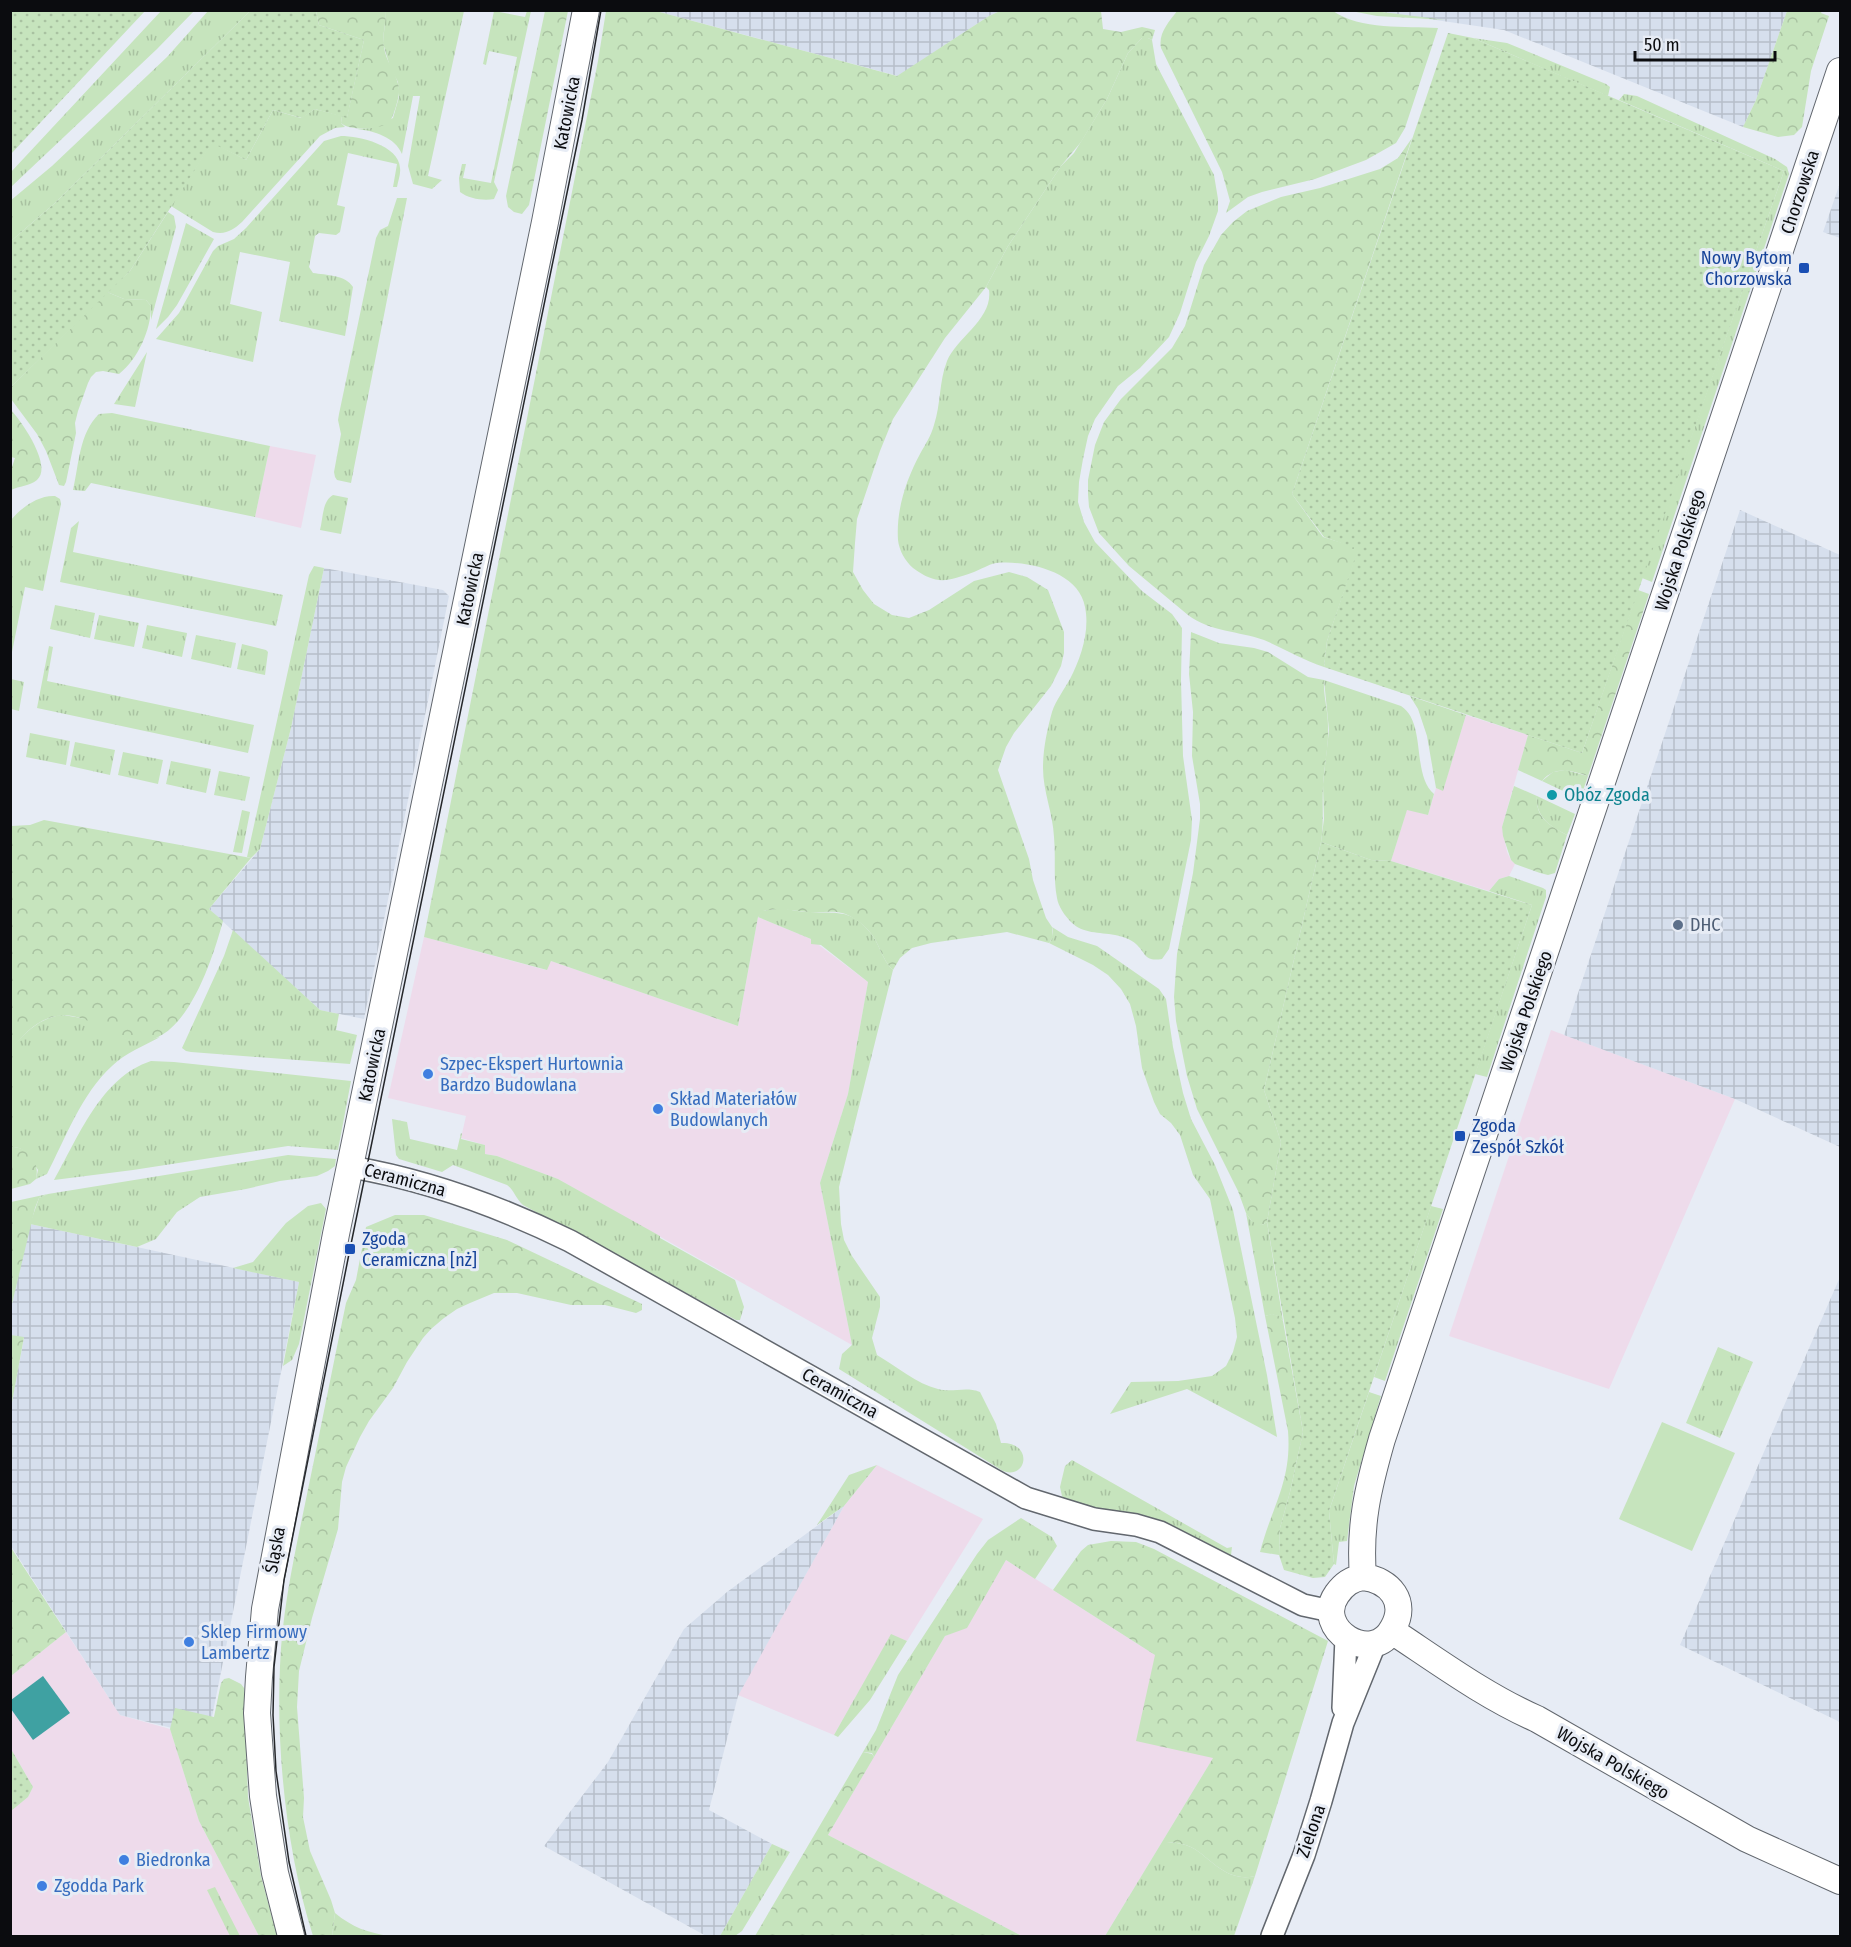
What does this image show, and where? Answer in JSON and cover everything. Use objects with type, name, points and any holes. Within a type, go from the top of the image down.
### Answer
[{"type":"street","name":"Katowicka","points":[[351,1167],[548,211],[586,10]]},
{"type":"street","name":"Chorzowska","points":[[1713,449],[1840,71]]},
{"type":"street","name":"Wojska Polskiego","points":[[1363,1577],[1361,1548],[1363,1521],[1368,1486],[1382,1439],[1713,449]]},
{"type":"street","name":"Ceramiczna","points":[[351,1167],[441,1189],[491,1205],[528,1221],[570,1241],[1026,1498],[1094,1519],[1136,1525],[1160,1532],[1303,1605],[1331,1611]]},
{"type":"street","name":"Śląska","points":[[291,1936],[275,1873],[263,1796],[257,1713],[259,1677],[265,1609],[274,1551],[351,1167]]},
{"type":"street","points":[[1363,1577],[1381,1581],[1395,1594],[1398,1612],[1397,1621],[1384,1637],[1359,1644],[1346,1638],[1332,1620],[1331,1611],[1333,1599],[1345,1584],[1363,1577]]},
{"type":"street","name":"Wojska Polskiego","points":[[1384,1637],[1437,1662],[1515,1709],[1537,1719],[1747,1839],[1840,1881]]},
{"type":"street","name":"Zielona","points":[[1272,1936],[1322,1801],[1343,1723],[1384,1637]]},
{"type":"street","name":"Zielona","points":[[1343,1723],[1346,1638]]},
{"type":"shaded area","points":[[656,11],[1000,11],[898,76]]},
{"type":"shaded area","points":[[1374,11],[1787,11],[1756,100],[1743,127],[1504,30]]},
{"type":"shaded area","points":[[1840,183],[1840,238],[1823,232]]},
{"type":"shaded area","points":[[270,446],[316,455],[301,528],[255,517]]},
{"type":"shaded area","points":[[1740,510],[1840,555],[1840,1147],[1735,1099],[1564,1035]]},
{"type":"shaded area","points":[[324,568],[443,590],[449,596],[364,1019],[320,1010],[209,909],[260,849],[291,728]]},
{"type":"shaded area","points":[[1466,715],[1528,735],[1502,827],[1507,852],[1515,864],[1509,876],[1499,879],[1489,891],[1391,861],[1407,809],[1428,815],[1436,788],[1443,790]]},
{"type":"shaded area","points":[[758,917],[811,939],[868,982],[848,1094],[820,1183],[852,1345],[558,1179],[497,1156],[485,1154],[485,1145],[461,1138],[466,1116],[388,1098],[424,937],[546,970],[551,961],[738,1026]]},
{"type":"shaded area","points":[[1551,1030],[1735,1099],[1609,1389],[1449,1336]]},
{"type":"shaded area","points":[[30,1224],[299,1282],[208,1737],[120,1715],[11,1546],[11,1408],[24,1338],[11,1335],[11,1308]]},
{"type":"shaded area","points":[[1840,1277],[1840,1722],[1680,1645]]},
{"type":"shaded area","points":[[877,1465],[983,1519],[907,1641],[891,1635],[834,1735],[738,1695],[844,1506]]},
{"type":"shaded area","points":[[844,1506],[738,1696],[709,1810],[772,1844],[720,1936],[706,1936],[544,1846],[608,1762],[684,1629],[727,1592]]},
{"type":"shaded area","points":[[1006,1560],[1155,1655],[1213,1758],[1105,1936],[1022,1936],[828,1835],[945,1636],[967,1627]]},
{"type":"shaded area","points":[[66,1632],[120,1715],[170,1729],[199,1821],[259,1936],[11,1936],[10,1811],[28,1797],[33,1787],[11,1749],[11,1676]]},
{"type":"green space","points":[[10,11],[145,11],[11,154]]},
{"type":"green space","points":[[161,11],[194,11],[11,187],[11,172]]},
{"type":"green space","points":[[208,11],[250,11],[55,203],[11,241],[10,201],[52,166],[167,57]]},
{"type":"green space","points":[[250,11],[316,11],[319,25],[364,40],[347,118],[315,109],[302,118],[273,110],[246,160],[212,143],[130,271],[11,387],[11,241],[55,203]]},
{"type":"green space","points":[[316,11],[386,11],[384,47],[398,82],[399,92],[392,117],[385,125],[358,128],[341,123],[342,116],[347,117],[364,40],[319,25]]},
{"type":"green space","points":[[386,11],[464,11],[428,176],[442,180],[432,189],[413,184],[408,166],[420,96],[413,96],[402,154],[389,139],[377,133],[357,129],[371,128],[393,118],[399,97],[398,82],[390,67],[383,43]]},
{"type":"green space","points":[[494,11],[525,17],[527,11],[531,11],[494,182],[498,190],[494,199],[481,200],[460,192],[459,178],[462,164],[466,164],[463,178],[491,183],[517,57],[489,51],[486,65],[483,64]]},
{"type":"green space","points":[[545,11],[568,11],[529,205],[522,214],[508,207],[506,196]]},
{"type":"green space","points":[[606,11],[656,11],[897,76],[1000,11],[1101,11],[1103,29],[1121,32],[1142,27],[1155,30],[1152,40],[1142,38],[1128,53],[1107,99],[1081,142],[1061,166],[1008,246],[986,287],[945,338],[893,419],[857,519],[853,572],[874,604],[892,615],[909,618],[929,610],[974,581],[1009,572],[1027,577],[1048,590],[1064,632],[1064,653],[1061,666],[1051,686],[1014,733],[998,770],[1029,859],[1033,880],[1046,918],[1052,927],[1053,937],[1049,943],[1007,932],[931,943],[912,948],[900,958],[893,970],[869,931],[849,916],[834,912],[781,909],[763,911],[758,917],[738,1026],[551,961],[547,970],[424,937]]},
{"type":"green space","points":[[1177,11],[1333,11],[1344,17],[1370,24],[1438,28],[1405,128],[1396,143],[1366,160],[1315,179],[1248,197],[1226,213],[1230,201],[1222,172],[1161,48],[1161,37]]},
{"type":"green space","points":[[1351,11],[1374,11],[1446,20],[1377,16]]},
{"type":"green space","points":[[1787,11],[1822,11],[1821,13],[1829,16],[1811,71],[1802,127],[1794,135],[1778,137],[1743,127],[1756,100]]},
{"type":"green space","points":[[1448,33],[1473,38],[1784,171],[1582,753],[1324,667],[1327,641],[1358,549],[1324,537],[1292,494]]},
{"type":"green space","points":[[1142,38],[1152,40],[1156,64],[1214,175],[1218,199],[1218,211],[1196,262],[1180,313],[1169,337],[1140,368],[1118,386],[1095,419],[1088,436],[1079,482],[1078,502],[1084,522],[1095,542],[1142,591],[1172,614],[1182,628],[1183,756],[1192,820],[1191,840],[1169,949],[1162,959],[1156,960],[1148,958],[1136,944],[1126,938],[1086,931],[1076,926],[1064,914],[1057,898],[1055,845],[1043,777],[1044,754],[1052,712],[1074,671],[1084,644],[1086,616],[1081,595],[1062,576],[1050,570],[1022,564],[996,563],[957,578],[936,580],[921,574],[905,559],[899,544],[898,529],[900,506],[906,485],[934,425],[947,361],[986,310],[989,290],[986,287],[1008,246],[1061,166],[1074,153],[1107,99],[1128,53]]},
{"type":"green space","points":[[1473,38],[1507,43],[1606,84],[1610,87],[1608,96]]},
{"type":"green space","points":[[1624,94],[1637,96],[1775,159],[1787,167],[1789,174],[1652,582],[1642,578],[1784,171],[1619,100]]},
{"type":"green space","points":[[315,109],[342,116],[341,123],[345,127],[335,128],[320,136],[236,227],[226,232],[213,232],[171,206],[212,142],[246,160],[273,110],[301,118]]},
{"type":"green space","points":[[341,136],[367,140],[386,148],[398,160],[400,170],[397,187],[393,187],[397,164],[348,153],[337,205],[345,207],[340,232],[336,235],[319,233],[315,236],[309,267],[313,273],[341,278],[353,287],[345,336],[279,321],[290,262],[240,252],[230,304],[262,312],[253,362],[156,339],[179,313],[213,251],[218,246],[234,239],[246,228],[324,141]]},
{"type":"green space","points":[[1412,138],[1292,494],[1323,537],[1359,548],[1327,641],[1324,667],[1264,640],[1215,628],[1188,615],[1129,566],[1099,533],[1089,507],[1088,480],[1095,445],[1104,422],[1121,399],[1172,348],[1185,326],[1204,265],[1221,235],[1233,222],[1247,211],[1281,197],[1320,188],[1380,169],[1398,158]]},
{"type":"green space","points":[[397,198],[407,198],[351,483],[337,480],[335,477],[341,434],[338,420],[376,238],[380,230],[388,226]]},
{"type":"green space","points":[[168,212],[174,216],[176,227],[151,320],[151,306],[146,300],[124,299],[107,292],[130,271]]},
{"type":"green space","points":[[186,223],[214,239],[177,305],[156,329]]},
{"type":"green space","points":[[107,292],[124,299],[146,300],[151,306],[149,325],[142,343],[126,368],[119,374],[103,371],[96,372],[91,377],[75,423],[76,433],[66,482],[64,486],[59,485],[37,434],[11,399],[11,387]]},
{"type":"green space","points":[[147,352],[135,407],[114,404]]},
{"type":"green space","points":[[11,410],[34,444],[39,455],[41,473],[31,484],[11,490],[11,470],[15,458],[11,457]]},
{"type":"green space","points":[[112,413],[270,446],[255,517],[91,483],[85,491],[73,490],[87,430],[99,414]]},
{"type":"green space","points":[[333,495],[348,498],[341,534],[320,530],[325,506]]},
{"type":"green space","points":[[55,496],[60,499],[61,504],[43,591],[25,587],[11,657],[11,520],[30,503]]},
{"type":"green space","points":[[79,521],[73,552],[283,595],[276,626],[60,582],[71,528]]},
{"type":"green space","points":[[314,566],[324,568],[291,728],[260,849],[251,858],[247,857],[309,575]]},
{"type":"green space","points":[[1638,590],[1649,594],[1588,776],[1570,771],[1558,771],[1542,781],[1518,770],[1528,735],[1582,753]]},
{"type":"green space","points":[[55,605],[95,613],[90,638],[50,629]]},
{"type":"green space","points":[[99,615],[139,623],[134,647],[94,639]]},
{"type":"green space","points":[[147,625],[187,633],[182,657],[142,648]]},
{"type":"green space","points":[[1191,632],[1219,643],[1268,652],[1308,677],[1324,680],[1328,734],[1323,786],[1322,835],[1264,1090],[1281,1142],[1267,1222],[1262,1225],[1256,1224],[1246,1213],[1238,1191],[1197,1109],[1187,1076],[1176,1021],[1174,997],[1177,954],[1193,873],[1200,819],[1200,804],[1192,756],[1193,712],[1189,674]]},
{"type":"green space","points":[[196,635],[236,643],[231,668],[191,659]]},
{"type":"green space","points":[[242,644],[268,652],[265,675],[237,669]]},
{"type":"green space","points":[[49,646],[53,647],[47,681],[254,725],[248,753],[37,708]]},
{"type":"green space","points":[[11,679],[24,682],[19,711],[11,709]]},
{"type":"green space","points":[[1324,680],[1401,706],[1409,714],[1414,724],[1423,774],[1434,794],[1428,815],[1407,810],[1391,861],[1371,860],[1321,842],[1324,819],[1323,784],[1329,730]]},
{"type":"green space","points":[[1410,696],[1466,715],[1443,791],[1436,788],[1427,736],[1418,709]]},
{"type":"green space","points":[[30,733],[70,741],[66,765],[26,757]]},
{"type":"green space","points":[[75,742],[115,750],[110,775],[70,766]]},
{"type":"green space","points":[[123,752],[163,760],[158,784],[118,775]]},
{"type":"green space","points":[[171,761],[211,769],[206,793],[166,784]]},
{"type":"green space","points":[[1565,770],[1588,776],[1580,799],[1542,781],[1553,772]]},
{"type":"green space","points":[[219,771],[250,777],[245,801],[214,795]]},
{"type":"green space","points":[[1514,786],[1537,796],[1541,816],[1550,825],[1567,835],[1555,873],[1548,875],[1540,873],[1515,864],[1511,860],[1502,827]]},
{"type":"green space","points":[[1537,796],[1575,814],[1567,835],[1550,825],[1541,815]]},
{"type":"green space","points":[[242,810],[250,812],[242,853],[233,852]]},
{"type":"green space","points":[[44,820],[251,858],[209,909],[223,921],[211,959],[191,1002],[178,1021],[163,1034],[146,1041],[126,1039],[89,1021],[60,1015],[37,1024],[11,1049],[11,826],[30,825]]},
{"type":"green space","points":[[1321,842],[1371,860],[1391,861],[1532,905],[1329,1511],[1334,1564],[1325,1577],[1313,1578],[1284,1570],[1279,1555],[1280,1528],[1303,1432],[1267,1222],[1281,1142],[1264,1090]]},
{"type":"green space","points":[[1509,876],[1543,888],[1546,890],[1546,897],[1487,1077],[1475,1074],[1532,905],[1489,891],[1499,879]]},
{"type":"green space","points":[[782,908],[848,915],[862,924],[873,936],[893,970],[839,1187],[844,1240],[880,1297],[880,1307],[872,1338],[877,1355],[930,1387],[980,1392],[996,1424],[1001,1443],[1012,1444],[1019,1448],[1022,1454],[1022,1466],[1017,1470],[1003,1471],[839,1369],[842,1354],[852,1345],[820,1183],[848,1094],[868,982],[821,945],[811,944],[811,939],[758,917],[762,911]]},
{"type":"green space","points":[[1052,927],[1068,937],[1097,946],[1159,989],[1166,999],[1173,1047],[1191,1119],[1215,1165],[1233,1210],[1267,1375],[1277,1437],[1187,1389],[1110,1414],[1131,1382],[1178,1381],[1212,1376],[1226,1366],[1237,1337],[1235,1318],[1210,1199],[1193,1175],[1180,1135],[1160,1114],[1154,1102],[1142,1068],[1136,1026],[1130,1004],[1121,989],[1108,975],[1049,943],[1053,936]]},
{"type":"green space","points":[[233,930],[320,1010],[339,1014],[336,1030],[357,1035],[350,1064],[191,1052],[182,1048],[224,956]]},
{"type":"green space","points":[[61,1015],[77,1017],[103,1026],[131,1040],[149,1040],[160,1037],[123,1057],[101,1077],[75,1117],[47,1174],[36,1179],[38,1170],[30,1157],[21,1149],[11,1147],[10,1049],[39,1023]]},
{"type":"green space","points":[[151,1061],[351,1081],[338,1150],[288,1146],[54,1180],[82,1128],[105,1095],[118,1080],[133,1069]]},
{"type":"green space","points":[[392,1119],[407,1122],[410,1139],[457,1150],[461,1133],[461,1139],[485,1145],[485,1154],[497,1156],[558,1179],[660,1236],[735,1280],[744,1307],[740,1320],[736,1320],[523,1205],[507,1185],[453,1165],[442,1172],[399,1159],[396,1155]]},
{"type":"green space","points":[[11,1147],[28,1152],[35,1161],[37,1172],[36,1179],[30,1184],[11,1189]]},
{"type":"green space","points":[[288,1155],[336,1159],[335,1166],[317,1176],[200,1197],[177,1212],[156,1239],[137,1247],[30,1224],[39,1198],[48,1194]]},
{"type":"green space","points":[[48,1194],[39,1198],[35,1208],[11,1308],[11,1202]]},
{"type":"green space","points":[[321,1203],[326,1209],[299,1344],[292,1360],[283,1366],[299,1282],[233,1268],[253,1262],[286,1223],[308,1206]]},
{"type":"green space","points":[[1431,1206],[1443,1209],[1385,1381],[1374,1377]]},
{"type":"green space","points":[[1246,1213],[1251,1220],[1262,1225],[1267,1222],[1283,1321],[1275,1315],[1265,1316]]},
{"type":"green space","points":[[395,1215],[424,1215],[507,1240],[642,1304],[642,1310],[636,1313],[605,1305],[571,1305],[517,1293],[494,1293],[470,1303],[444,1318],[423,1338],[360,1437],[346,1467],[342,1482],[338,1529],[299,1671],[297,1707],[304,1798],[303,1817],[310,1851],[335,1913],[332,1936],[313,1936],[296,1871],[285,1802],[279,1699],[283,1625],[293,1564],[346,1303],[356,1280],[366,1227]]},
{"type":"green space","points":[[1272,1314],[1279,1316],[1283,1321],[1303,1432],[1280,1528],[1279,1555],[1260,1552],[1284,1479],[1288,1449],[1288,1431],[1265,1316]]},
{"type":"green space","points":[[10,1335],[24,1337],[11,1408]]},
{"type":"green space","points":[[1718,1347],[1753,1362],[1720,1438],[1686,1423]]},
{"type":"green space","points":[[1369,1392],[1381,1396],[1354,1486],[1347,1541],[1339,1542],[1336,1565],[1334,1564],[1329,1511]]},
{"type":"green space","points":[[1662,1422],[1735,1453],[1692,1551],[1619,1519]]},
{"type":"green space","points":[[1072,1460],[1227,1548],[1232,1547],[1231,1555],[1226,1555],[1151,1518],[1089,1509],[1069,1503],[1062,1496],[1060,1487],[1065,1466]]},
{"type":"green space","points":[[877,1465],[844,1506],[817,1525],[849,1475]]},
{"type":"green space","points":[[1021,1518],[1052,1537],[1057,1546],[1035,1579],[1006,1560],[967,1628],[945,1636],[874,1757],[872,1753],[863,1752],[876,1730],[898,1675],[977,1554],[988,1540]]},
{"type":"green space","points":[[1111,1541],[1136,1542],[1154,1549],[1328,1641],[1255,1876],[1239,1877],[1224,1871],[1191,1847],[1162,1842],[1213,1758],[1136,1741],[1155,1655],[1053,1590],[1081,1551],[1088,1545]]},
{"type":"green space","points":[[10,1546],[66,1632],[11,1676],[10,1676]]},
{"type":"green space","points":[[891,1634],[907,1641],[870,1700],[838,1737],[834,1735]]},
{"type":"green space","points":[[229,1678],[244,1688],[248,1797],[261,1876],[277,1936],[259,1936],[199,1821],[170,1729],[175,1708],[214,1717],[221,1683],[224,1679]]},
{"type":"green space","points":[[11,1749],[33,1787],[28,1797],[11,1811]]},
{"type":"green space","points":[[863,1752],[872,1754],[874,1757],[828,1835],[1022,1936],[755,1936]]},
{"type":"green space","points":[[1162,1842],[1191,1847],[1224,1871],[1239,1877],[1255,1876],[1234,1936],[1105,1936]]},
{"type":"green space","points":[[772,1844],[790,1852],[742,1931],[735,1936],[720,1936]]},
{"type":"green space","points":[[215,1887],[240,1936],[230,1936],[207,1890]]},
{"type":"green space","points":[[335,1913],[361,1929],[390,1936],[332,1936]]},
{"type":"water","points":[[43,1676],[70,1713],[33,1740],[11,1709],[11,1700]]},
{"type":"tram line","points":[[306,1936],[289,1862],[276,1771],[273,1715],[274,1667],[284,1580],[582,120],[601,10]]},
{"type":"place","name":"Nowy Bytom Chorzowska","points":[[1804,268]]},
{"type":"place","name":"Obóz Zgoda","points":[[1552,795]]},
{"type":"place","name":"DHC","points":[[1678,925]]},
{"type":"place","name":"Szpec-Ekspert Hurtownia Bardzo Budowlana","points":[[428,1074]]},
{"type":"place","name":"Skład Materiałów Budowlanych","points":[[658,1109]]},
{"type":"place","name":"Zgoda Zespół Szkół","points":[[1460,1136]]},
{"type":"place","name":"Zgoda Ceramiczna [nż]","points":[[350,1249]]},
{"type":"place","name":"Sklep Firmowy Lambertz","points":[[189,1642]]},
{"type":"place","name":"Biedronka","points":[[124,1860]]},
{"type":"place","name":"Zgodda Park","points":[[42,1886]]}]
